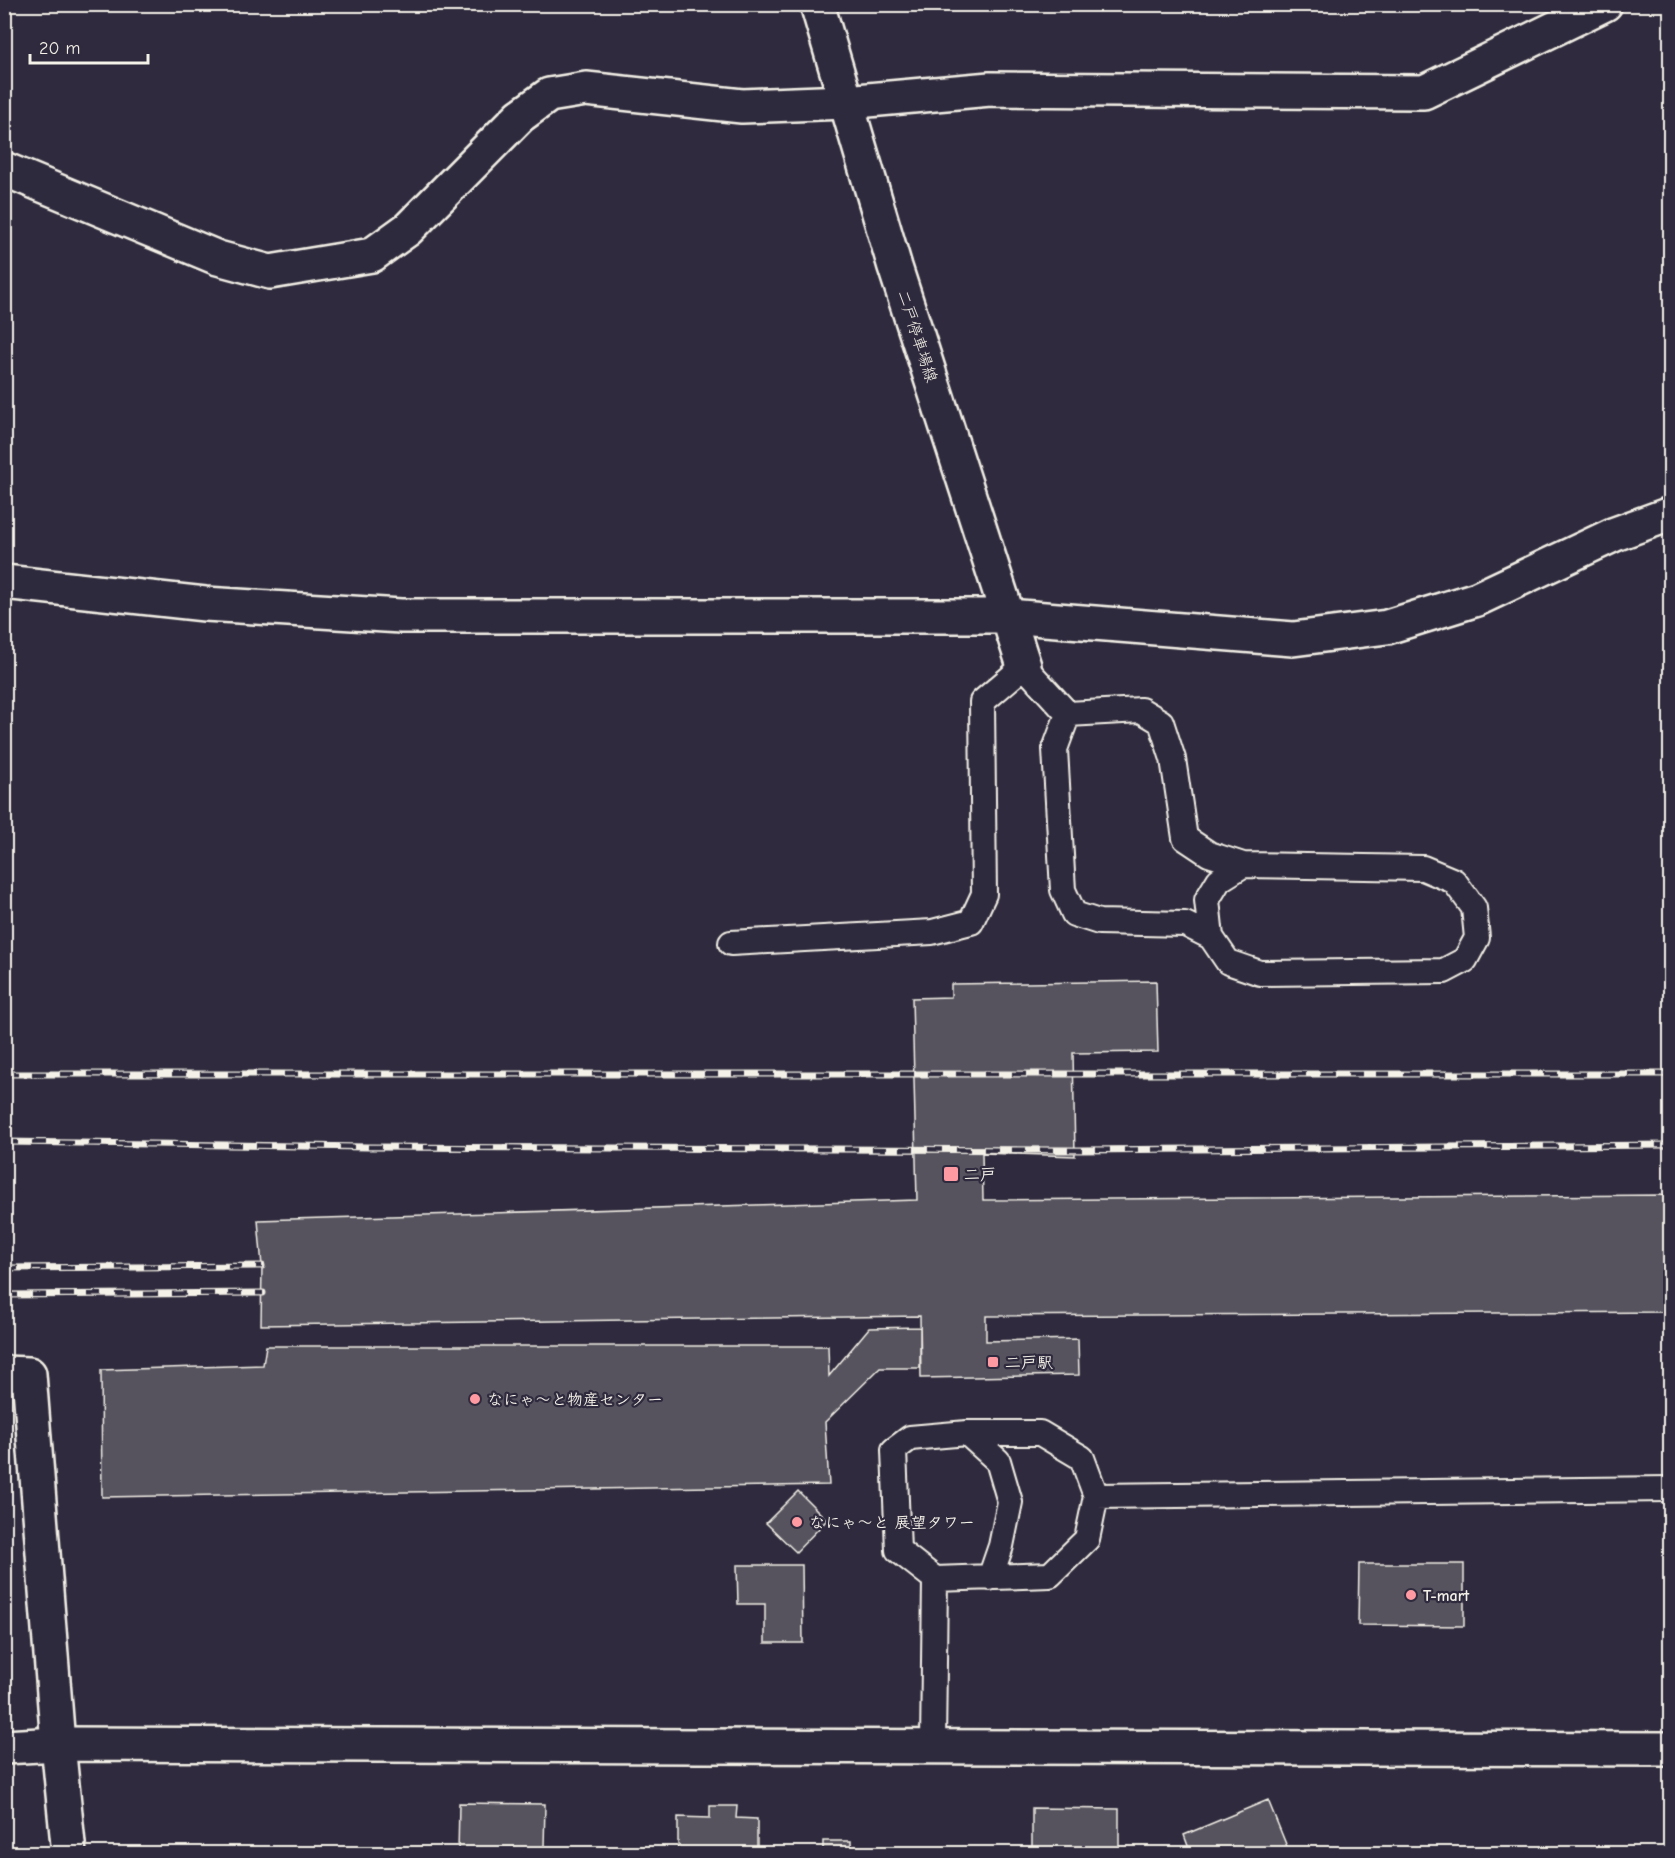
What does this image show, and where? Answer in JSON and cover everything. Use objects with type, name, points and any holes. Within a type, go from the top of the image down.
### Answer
[{"type":"street","name":"二戸停車場線","points":[[817,4],[895,267],[1024,666]]},
{"type":"street","points":[[4,169],[218,258],[270,272],[372,255],[408,229],[520,116],[549,95],[586,89],[742,106],[846,102],[990,89],[1424,92],[1605,4]]},
{"type":"street","points":[[4,582],[205,604],[400,616],[1007,616],[1293,639],[1387,627],[1477,599],[1615,534],[1671,514]]},
{"type":"street","points":[[4,1373],[28,1374],[69,1854]]},
{"type":"street","points":[[4,1747],[58,1744],[1671,1749]]},
{"type":"lane","points":[[731,943],[932,932],[971,922],[984,894],[982,702],[1024,666],[1068,714]]},
{"type":"lane","points":[[1141,710],[1161,722],[1173,759],[1185,838],[1209,854],[1243,864],[1423,868],[1454,880],[1474,908],[1477,938],[1465,960],[1444,971],[1260,973],[1228,962],[1210,937],[1185,924],[1099,922],[1074,914],[1063,890],[1055,749],[1068,714],[1141,710]]},
{"type":"lane","points":[[1210,937],[1207,900],[1219,880],[1243,864]]},
{"type":"lane","points":[[968,1433],[998,1461],[1011,1502],[1001,1546],[990,1578]]},
{"type":"lane","points":[[968,1433],[1040,1433],[1082,1458],[1096,1496],[1087,1539],[1050,1575],[935,1579],[898,1550],[894,1450],[910,1438],[968,1433]]},
{"type":"lane","points":[[1096,1496],[1671,1489]]},
{"type":"lane","points":[[933,1746],[935,1579]]},
{"type":"building","points":[[1156,981],[1158,1052],[1073,1053],[1075,1156],[982,1153],[983,1200],[1670,1195],[1670,1312],[986,1316],[986,1341],[1078,1339],[1079,1375],[921,1378],[920,1316],[261,1325],[262,1266],[258,1220],[917,1200],[912,998],[951,997],[951,984]]},
{"type":"building","name":"なにゃ～と物産センター","points":[[920,1327],[920,1368],[880,1368],[825,1422],[829,1485],[102,1497],[101,1370],[263,1365],[266,1346],[828,1346],[829,1376],[869,1328]]},
{"type":"building","name":"なにゃ～と 展望タワー","points":[[798,1491],[827,1520],[796,1552],[766,1523]]},
{"type":"building","name":"T-mart","points":[[1359,1564],[1464,1564],[1464,1626],[1358,1625]]},
{"type":"building","points":[[737,1565],[802,1565],[803,1643],[765,1643],[765,1604],[738,1604]]},
{"type":"building","points":[[1268,1800],[1290,1854],[1191,1854],[1184,1835]]},
{"type":"building","points":[[459,1803],[545,1804],[544,1848],[494,1848],[494,1854],[458,1854]]},
{"type":"building","points":[[710,1806],[737,1806],[736,1818],[757,1819],[757,1854],[678,1854],[678,1817],[710,1818]]},
{"type":"building","points":[[1032,1808],[1119,1809],[1119,1854],[1032,1854]]},
{"type":"building","points":[[823,1841],[851,1841],[851,1854],[823,1854]]},
{"type":"railway","points":[[4,1074],[1670,1074]]},
{"type":"railway","points":[[4,1142],[368,1147],[1080,1150],[1670,1145]]},
{"type":"railway","points":[[4,1268],[262,1266]]},
{"type":"railway","points":[[4,1295],[263,1293]]},
{"type":"place","name":"二戸","points":[[951,1174]]},
{"type":"place","name":"二戸駅","points":[[993,1362]]},
{"type":"place","name":"なにゃ～と物産センター","points":[[475,1399]]},
{"type":"place","name":"なにゃ～と 展望タワー","points":[[797,1522]]},
{"type":"place","name":"T-mart","points":[[1411,1595]]}]
